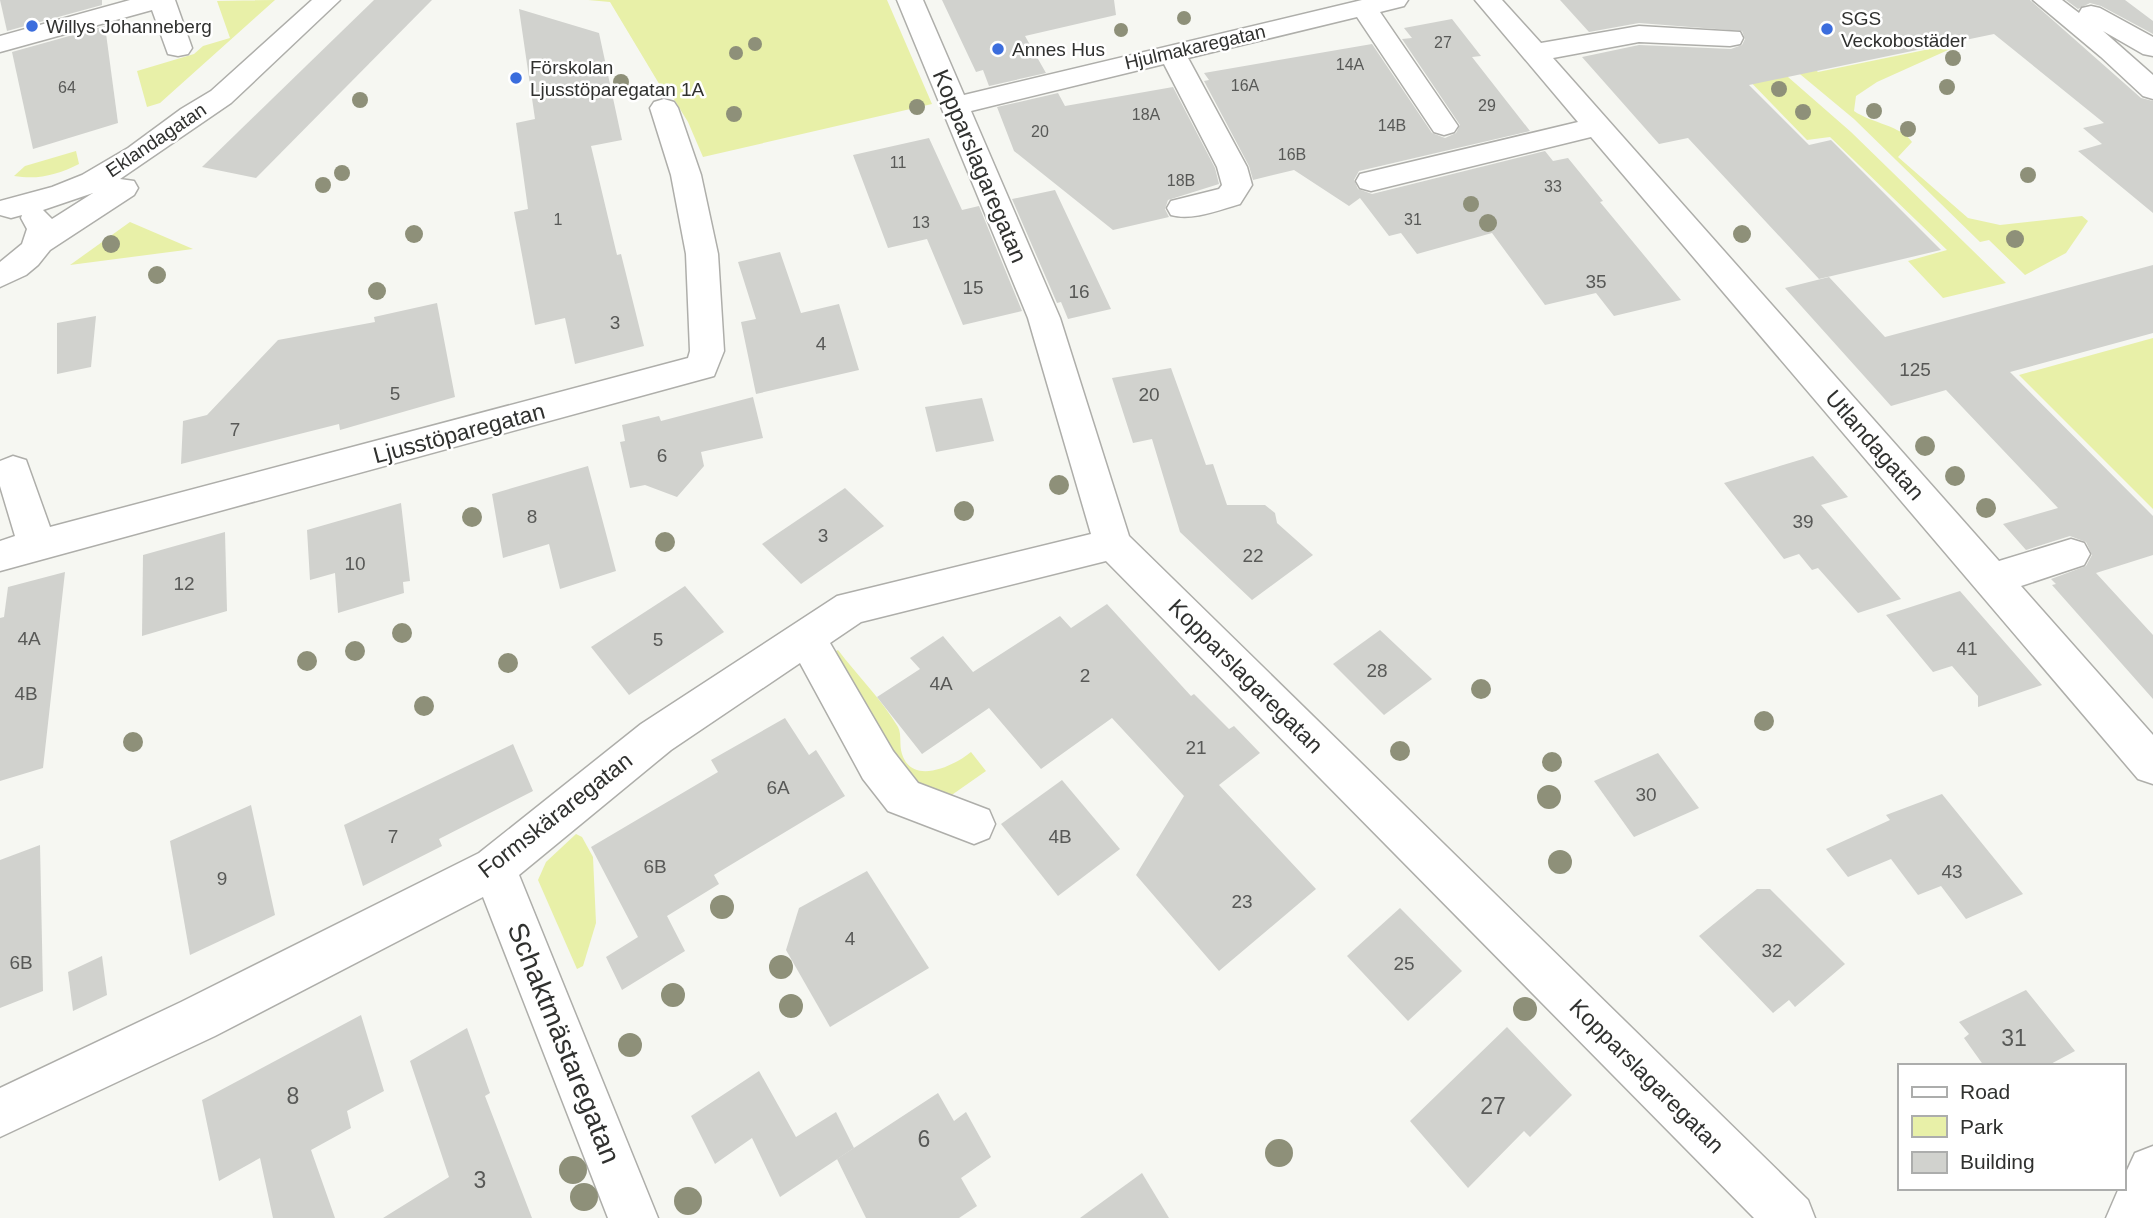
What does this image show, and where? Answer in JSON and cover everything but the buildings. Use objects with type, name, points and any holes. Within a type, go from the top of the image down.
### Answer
[{"type":"street","points":[[0,44],[161,0],[178,48]]},
{"type":"street","name":"Eklandagatan","points":[[5,209],[61,195],[93,182],[138,155],[191,115],[221,97],[327,0]]},
{"type":"street","name":"Kopparslagaregatan","points":[[910,0],[1044,318],[1113,544],[1790,1218]]},
{"type":"street","name":"Hjulmakaregatan","points":[[955,106],[1395,0]]},
{"type":"street","name":"Utlandagatan","points":[[1488,0],[2153,765]]},
{"type":"street","points":[[2046,0],[2111,51],[2153,90]]},
{"type":"street","points":[[2059,0],[2153,48]]},
{"type":"street","points":[[1364,8],[1444,126]]},
{"type":"street","points":[[1533,53],[1639,34],[1730,38]]},
{"type":"street","points":[[1171,52],[1232,167],[1237,185],[1229,197],[1182,208]]},
{"type":"street","name":"Eklandagatan","points":[[0,276],[24,261],[39,242],[163,161],[204,122],[221,97]]},
{"type":"street","name":"Ljusstöparegatan","points":[[0,556],[702,367],[707,351],[702,254],[686,175],[664,108]]},
{"type":"street","points":[[1371,181],[1597,126]]},
{"type":"street","name":"Eklandagatan","points":[[5,209],[26,212],[37,219],[42,229],[39,242]]},
{"type":"street","points":[[13,470],[37,546]]},
{"type":"street","name":"Formskäraregatan","points":[[0,1113],[198,1019],[494,868],[656,737],[851,608],[1113,544]]},
{"type":"street","points":[[1992,579],[2071,554]]},
{"type":"street","points":[[806,637],[878,765],[903,797],[974,824]]},
{"type":"street","name":"Schaktmästaregatan","points":[[494,868],[633,1218]]},
{"type":"street","points":[[2131,1218],[2153,1171]]},
{"type":"green space","points":[[275,0],[160,103],[147,107],[137,71],[194,54],[203,46],[230,38],[217,1]]},
{"type":"green space","points":[[588,0],[887,0],[932,104],[703,157],[688,122],[672,96],[667,97],[610,2]]},
{"type":"green space","points":[[1954,44],[1957,46],[1877,82],[1856,96],[1854,111],[1894,128],[1907,137],[1912,142],[1898,157],[1968,218],[2000,225],[2082,216],[2088,221],[2066,253],[2025,275],[1989,240],[1980,242],[1854,119],[1783,60],[1802,57],[1818,72]]},
{"type":"green space","points":[[1772,63],[1851,132],[2006,283],[1943,298],[1908,261],[1947,250],[1830,137],[1807,140],[1739,70]]},
{"type":"green space","points":[[76,151],[79,164],[63,171],[39,177],[14,176],[25,166]]},
{"type":"green space","points":[[130,222],[193,249],[70,265]]},
{"type":"green space","points":[[2153,338],[2153,509],[2019,375]]},
{"type":"green space","points":[[838,650],[892,717],[900,733],[901,751],[907,764],[924,771],[934,770],[954,763],[971,752],[986,771],[946,799],[917,788],[822,658]]},
{"type":"green space","points":[[576,834],[582,837],[593,857],[596,923],[583,966],[577,969],[538,880],[546,862]]},
{"type":"place","name":"Willys Johanneberg","points":[[32,26]]},
{"type":"place","name":"SGS Veckobostäder","points":[[1827,29]]},
{"type":"place","name":"Annes Hus","points":[[998,49]]},
{"type":"place","name":"Förskolan Ljusstöparegatan 1A","points":[[516,78]]}]
